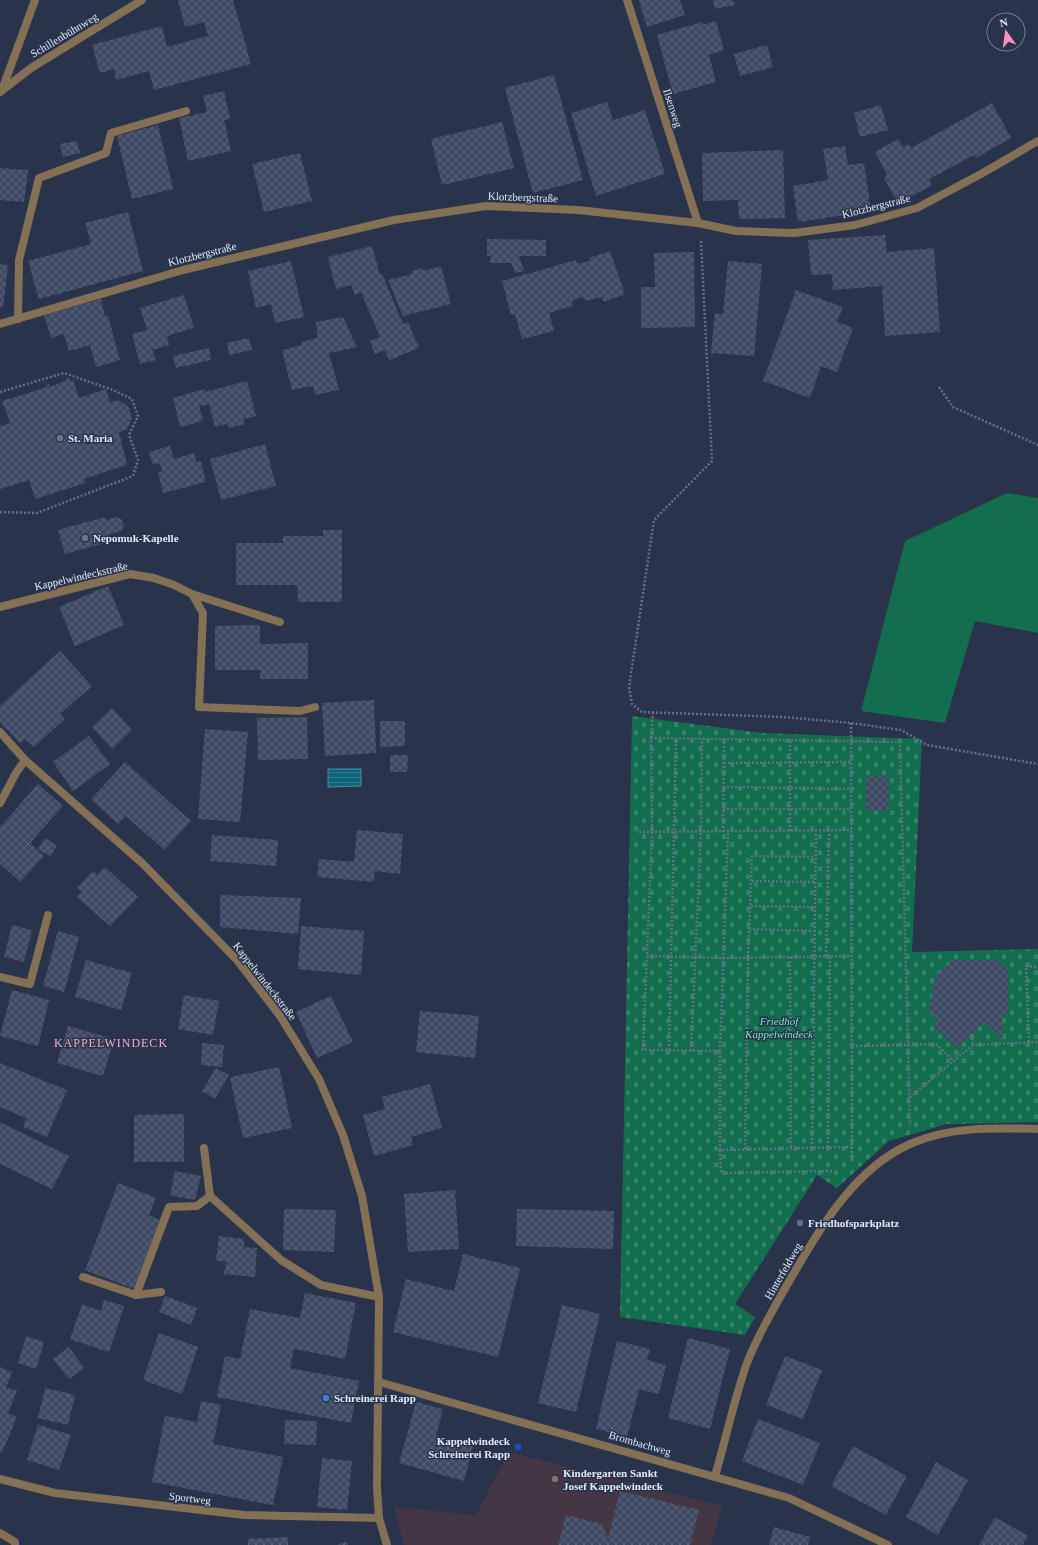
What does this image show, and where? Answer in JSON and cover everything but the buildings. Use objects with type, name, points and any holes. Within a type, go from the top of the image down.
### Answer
[{"type":"street","points":[[1,91],[35,0]]},
{"type":"street","name":"Schillenbühnweg","points":[[1,91],[31,68],[142,0]]},
{"type":"street","name":"Ilsenweg","points":[[627,0],[698,223]]},
{"type":"street","points":[[18,319],[19,260],[39,178],[106,153],[111,133],[186,111]]},
{"type":"street","name":"Klotzbergstraße","points":[[0,324],[183,270],[394,220],[486,206],[578,210],[698,223],[736,231],[794,232],[855,225],[917,208],[981,174],[1038,141]]},
{"type":"street","name":"Kappelwindeckstraße","points":[[0,607],[130,574],[154,578],[192,594],[280,622]]},
{"type":"street","points":[[192,594],[203,612],[199,707],[300,711],[315,707]]},
{"type":"street","name":"Kappelwindeckstraße","points":[[0,732],[26,760],[142,863],[237,960],[280,1016],[319,1079],[343,1135],[362,1196],[379,1297],[377,1488],[380,1518],[387,1545]]},
{"type":"street","points":[[0,803],[16,773],[26,760]]},
{"type":"street","points":[[0,977],[30,984],[48,915]]},
{"type":"street","name":"Hinterfeldweg","points":[[716,1476],[747,1362],[774,1308],[808,1249],[838,1204],[873,1167],[910,1144],[946,1133],[974,1129],[1038,1129]]},
{"type":"street","points":[[204,1148],[210,1196],[281,1260],[321,1285],[379,1297]]},
{"type":"street","points":[[136,1295],[170,1207],[197,1206],[210,1196]]},
{"type":"street","points":[[83,1277],[136,1295],[161,1292]]},
{"type":"street","name":"Brombachweg","points":[[379,1382],[716,1476],[789,1498],[888,1545]]},
{"type":"street","name":"Sportweg","points":[[0,1479],[55,1493],[244,1515],[380,1518]]},
{"type":"street","points":[[0,1533],[15,1542],[16,1545]]},
{"type":"path","points":[[698,223],[703,254],[712,461],[654,520],[629,688],[632,704],[642,712],[783,717],[851,723],[902,730],[927,745],[1038,764]]},
{"type":"path","points":[[0,392],[64,373],[132,398],[138,416],[129,435],[138,460],[133,476],[44,510],[36,513],[0,512]]},
{"type":"path","points":[[939,387],[953,407],[1038,445]]},
{"type":"path","points":[[653,713],[651,738],[652,832],[643,1050],[720,1051]]},
{"type":"path","points":[[851,723],[852,1190]]},
{"type":"path","points":[[651,738],[900,742],[910,1144]]},
{"type":"path","points":[[669,1050],[676,832],[676,738]]},
{"type":"path","points":[[691,1051],[701,831],[702,739]]},
{"type":"path","points":[[723,832],[724,739]]},
{"type":"path","points":[[790,740],[790,831]]},
{"type":"path","points":[[724,763],[852,762]]},
{"type":"path","points":[[723,787],[852,789]]},
{"type":"path","points":[[723,809],[851,809]]},
{"type":"path","points":[[826,956],[829,830]]},
{"type":"path","points":[[639,832],[852,830]]},
{"type":"path","points":[[728,831],[720,1051],[720,1173],[834,1170]]},
{"type":"path","points":[[812,1148],[813,931],[816,831]]},
{"type":"path","points":[[745,1149],[748,957],[752,856],[815,857]]},
{"type":"path","points":[[752,881],[814,882]]},
{"type":"path","points":[[751,906],[814,907]]},
{"type":"path","points":[[749,929],[813,931]]},
{"type":"path","points":[[646,956],[724,958],[852,956]]},
{"type":"path","points":[[828,1147],[830,956]]},
{"type":"path","points":[[790,957],[791,1148]]},
{"type":"path","points":[[1029,1042],[1026,966],[1038,967]]},
{"type":"path","points":[[972,1034],[973,1045]]},
{"type":"path","points":[[910,1097],[973,1045],[1038,1042]]},
{"type":"path","points":[[852,1046],[936,1044],[954,1061]]},
{"type":"path","points":[[720,1150],[852,1147]]},
{"type":"shaded area","name":"Kindergarten Sankt Josef Kappelwindeck","points":[[509,1452],[722,1506],[711,1545],[404,1545],[394,1507],[476,1515]]},
{"type":"green space","points":[[1007,493],[1038,498],[1038,633],[975,621],[945,723],[861,711],[905,541]]},
{"type":"green space","name":"Friedhof Kappelwindeck","points":[[632,716],[762,733],[922,739],[912,952],[1038,949],[1038,1122],[947,1124],[889,1141],[837,1188],[817,1175],[735,1304],[755,1317],[745,1335],[620,1317]]},
{"type":"water","points":[[328,769],[361,769],[361,786],[328,787]]},
{"type":"place","name":"St. Maria","points":[[60,438]]},
{"type":"place","name":"Nepomuk-Kapelle","points":[[85,538]]},
{"type":"place","name":"Friedhofsparkplatz","points":[[800,1223]]},
{"type":"place","name":"Schreinerei Rapp","points":[[326,1398]]},
{"type":"place","name":"Kappelwindeck Schreinerei Rapp","points":[[518,1447]]},
{"type":"place","name":"Kindergarten Sankt Josef Kappelwindeck","points":[[555,1479]]},
{"type":"district","name":"KAPPELWINDECK","points":[[111,1043]]}]
